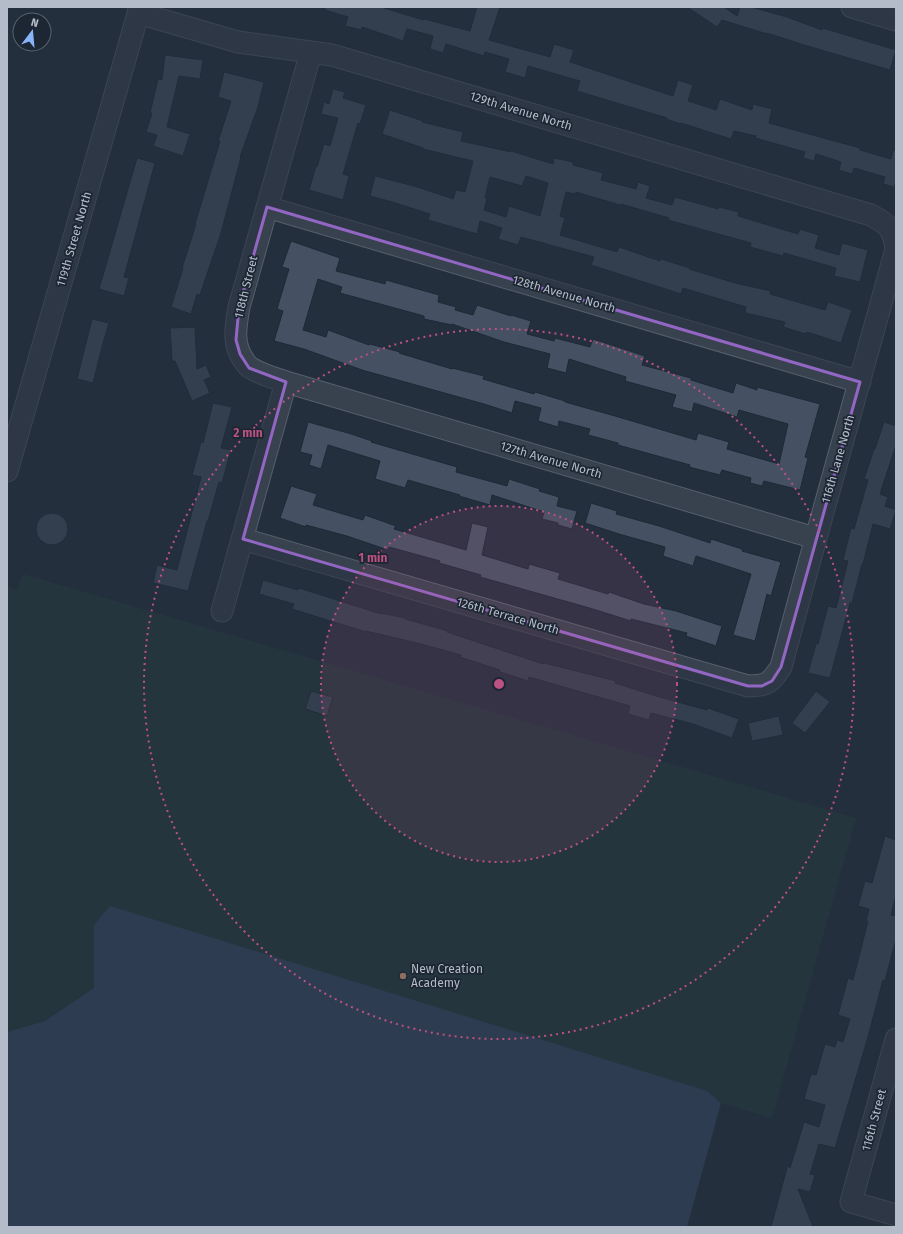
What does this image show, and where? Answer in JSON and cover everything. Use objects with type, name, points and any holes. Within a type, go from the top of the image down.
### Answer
[{"type":"street","points":[[852,7],[896,20]]},
{"type":"street","name":"129th Avenue North","points":[[139,10],[238,42],[340,57],[871,215],[885,223],[894,235]]},
{"type":"street","name":"119th Street North","points":[[7,471],[139,10]]},
{"type":"street","name":"118th Street","points":[[286,382],[249,368],[240,354],[236,340],[236,326],[239,307],[311,52]]},
{"type":"street","name":"128th Avenue North","points":[[267,207],[860,382]]},
{"type":"street","name":"116th Lane North","points":[[772,680],[781,667],[815,538],[860,382],[896,249],[894,235]]},
{"type":"street","points":[[222,611],[286,382]]},
{"type":"street","name":"127th Avenue North","points":[[286,382],[815,538]]},
{"type":"street","name":"126th Terrace North","points":[[243,539],[748,686],[762,686],[772,680]]},
{"type":"street","name":"116th Street","points":[[896,1039],[851,1202],[896,1215]]},
{"type":"highlighted area","points":[[267,207],[860,382],[781,667],[772,681],[762,686],[748,686],[243,539],[286,382],[249,368],[240,354],[236,340],[239,307]]},
{"type":"green space","points":[[23,574],[856,818],[772,1118],[721,1103],[707,1091],[110,907],[94,925],[94,988],[45,1021],[7,1032],[7,586],[17,590]]},
{"type":"water","points":[[110,906],[707,1091],[721,1103],[687,1227],[7,1227],[7,1032],[45,1021],[94,988],[94,925]]},
{"type":"building","points":[[325,7],[381,7],[423,20],[424,19],[470,31],[477,7],[500,7],[489,40],[550,57],[554,44],[574,50],[570,62],[673,96],[678,80],[693,85],[688,101],[716,110],[720,99],[752,110],[753,104],[772,109],[769,123],[860,148],[860,150],[891,159],[893,150],[896,151],[896,181],[894,187],[883,184],[885,177],[854,168],[852,174],[839,170],[841,162],[816,154],[814,161],[803,158],[805,152],[755,138],[756,136],[734,131],[731,139],[681,124],[666,119],[667,118],[577,91],[580,81],[528,66],[525,78],[505,72],[509,59],[485,52],[484,56],[446,44],[443,53],[430,49],[433,36],[407,29],[403,41],[362,27],[361,30],[345,26],[348,17],[325,10]]},
{"type":"building","points":[[687,7],[724,7],[737,16],[740,7],[751,7],[787,17],[822,30],[823,28],[896,50],[890,70],[722,20],[717,27]]},
{"type":"building","points":[[165,55],[203,60],[200,79],[179,76],[167,127],[190,134],[183,156],[153,146],[157,135],[146,132],[152,113],[150,113],[158,79],[162,80]]},
{"type":"building","points":[[224,72],[264,82],[258,107],[240,157],[221,233],[200,295],[197,294],[191,314],[171,307],[220,141],[218,141],[231,101],[218,97]]},
{"type":"building","points":[[333,89],[345,92],[343,98],[366,105],[360,124],[358,123],[343,174],[349,176],[343,200],[309,190],[324,144],[330,146],[338,118],[321,114],[324,102],[329,104]]},
{"type":"building","points":[[390,110],[423,121],[422,122],[463,132],[461,141],[511,151],[553,164],[554,158],[573,162],[573,165],[603,173],[601,180],[636,189],[638,182],[650,186],[646,198],[672,205],[675,197],[718,209],[719,207],[739,212],[738,216],[798,234],[800,229],[819,235],[815,248],[839,255],[842,243],[868,250],[860,282],[834,276],[836,268],[784,253],[783,256],[750,247],[751,243],[668,220],[669,218],[621,204],[620,205],[576,192],[575,194],[566,192],[560,216],[565,218],[560,235],[617,252],[619,247],[660,261],[661,259],[735,283],[771,291],[770,294],[825,310],[828,302],[852,310],[841,343],[807,332],[806,334],[783,327],[785,322],[745,313],[746,307],[683,288],[681,294],[591,265],[594,257],[521,237],[518,245],[498,239],[502,228],[480,221],[477,234],[428,220],[430,214],[370,196],[375,176],[414,186],[453,199],[456,190],[465,192],[473,161],[423,149],[382,134]],"holes":[[[526,176],[548,183],[540,216],[509,206],[506,217],[484,210],[490,177],[522,186]]]},
{"type":"building","points":[[137,158],[155,163],[124,277],[129,278],[124,296],[99,289]]},
{"type":"building","points":[[291,241],[340,258],[336,271],[385,284],[386,280],[439,295],[438,302],[456,307],[455,310],[473,315],[477,305],[531,321],[527,334],[554,341],[555,338],[590,347],[593,339],[645,356],[642,365],[691,378],[691,380],[733,393],[736,383],[757,390],[757,387],[820,404],[805,457],[808,458],[800,490],[764,481],[762,486],[750,483],[751,478],[722,470],[720,475],[689,467],[690,465],[588,435],[590,429],[559,421],[558,427],[538,421],[541,408],[515,401],[512,413],[362,370],[304,349],[274,341],[283,311],[277,309],[289,269],[282,267]],"holes":[[[318,279],[342,287],[340,293],[424,316],[424,319],[452,324],[504,342],[550,354],[547,368],[566,373],[569,359],[626,377],[625,381],[676,395],[672,407],[692,412],[694,403],[737,417],[739,410],[788,424],[779,464],[727,449],[729,442],[698,433],[696,440],[535,392],[534,394],[483,379],[484,376],[452,369],[399,353],[400,352],[369,345],[328,330],[326,337],[303,330]]]},
{"type":"building","points":[[92,319],[109,323],[93,383],[77,379]]},
{"type":"building","points":[[195,327],[197,369],[206,365],[211,377],[204,380],[210,393],[192,401],[175,361],[172,361],[170,328]]},
{"type":"building","points":[[213,403],[232,407],[221,448],[231,450],[222,483],[219,482],[207,521],[188,591],[153,583],[157,565],[177,570],[201,477],[192,475],[201,442],[203,443]]},
{"type":"building","points":[[308,422],[457,467],[456,472],[507,486],[509,479],[540,489],[539,491],[559,497],[557,506],[577,511],[572,529],[558,525],[558,523],[542,519],[544,512],[492,495],[490,505],[408,480],[405,488],[375,479],[380,461],[328,445],[321,469],[309,465],[312,455],[300,452]]},
{"type":"building","points":[[884,422],[896,426],[896,445],[880,494],[888,497],[885,506],[896,510],[890,529],[873,524],[830,678],[808,673],[816,644],[818,644],[828,606],[836,608],[848,561],[843,560],[851,528],[854,529],[868,480],[864,479]]},
{"type":"building","points":[[291,486],[317,494],[313,505],[363,520],[365,515],[396,526],[394,529],[466,550],[472,523],[488,527],[482,555],[528,569],[529,564],[560,573],[558,579],[608,594],[609,592],[644,604],[676,611],[722,626],[716,646],[686,636],[687,633],[631,619],[631,621],[480,577],[481,575],[439,563],[440,561],[389,547],[388,550],[347,536],[306,525],[306,527],[280,518]]},
{"type":"building","points":[[591,503],[617,511],[616,514],[659,526],[710,543],[711,539],[742,549],[742,551],[781,562],[771,596],[767,594],[755,641],[733,635],[751,574],[696,556],[693,566],[663,556],[665,547],[585,523]]},
{"type":"building","points":[[49,513],[55,513],[65,520],[68,529],[67,535],[61,542],[55,545],[49,545],[39,538],[36,532],[36,526],[43,516]]},
{"type":"building","points":[[263,580],[298,590],[299,588],[381,614],[405,618],[448,631],[447,632],[543,664],[544,663],[616,681],[615,683],[656,696],[707,710],[708,708],[739,719],[732,738],[693,724],[651,713],[649,720],[628,714],[630,706],[529,677],[528,681],[460,657],[461,655],[421,644],[366,632],[292,609],[294,604],[259,594]]},
{"type":"building","points":[[311,691],[333,697],[327,716],[305,709]]},
{"type":"building","points":[[816,691],[830,702],[805,733],[792,723]]},
{"type":"building","points":[[779,716],[783,735],[752,741],[748,723]]},
{"type":"building","points":[[885,836],[896,840],[896,895],[891,915],[896,916],[896,939],[885,981],[883,980],[868,1037],[835,1148],[819,1144],[810,1174],[815,1175],[810,1192],[798,1189],[813,1227],[771,1227],[788,1164],[790,1168],[804,1122],[819,1127],[825,1105],[804,1099],[811,1074],[816,1075],[825,1044],[835,1047],[837,1040],[843,1042],[850,1019],[838,1015],[848,978],[853,980],[868,921],[866,921],[869,909],[858,906],[865,881],[872,883]]},
{"type":"place","name":"New Creation Academy","points":[[403,976]]}]
